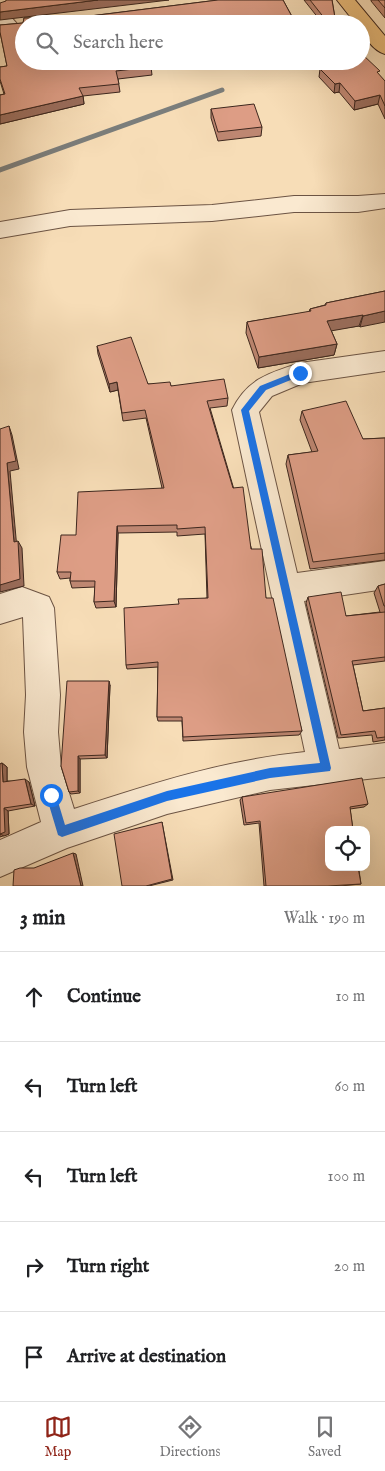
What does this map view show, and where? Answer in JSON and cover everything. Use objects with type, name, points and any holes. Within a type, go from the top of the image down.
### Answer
[{"type":"main road","points":[[346,0],[358,15]]},
{"type":"main road","points":[[370,30],[385,48]]},
{"type":"street","points":[[0,5],[1,0]]},
{"type":"street","points":[[0,230],[70,218],[212,213],[294,204],[358,204],[385,201]]},
{"type":"street","points":[[326,768],[284,590],[245,410],[263,388],[300,373],[385,361]]},
{"type":"street","points":[[284,590],[385,575]]},
{"type":"street","points":[[0,609],[22,602],[38,608],[43,695],[41,732],[44,767],[62,831]]},
{"type":"street","points":[[0,859],[62,831],[167,796],[270,773],[385,760]]},
{"type":"building","points":[[6,0],[98,0],[0,12],[0,3]]},
{"type":"building","points":[[218,0],[283,0],[291,15],[98,15]]},
{"type":"building","points":[[310,0],[332,0],[334,15],[322,15]]},
{"type":"building","points":[[378,0],[385,0],[385,8]]},
{"type":"building","points":[[15,24],[15,70],[125,70],[116,71],[119,84],[79,88],[83,96],[0,115],[0,95],[5,94],[0,79],[0,67],[7,66],[0,25]]},
{"type":"building","points":[[370,62],[380,71],[377,72],[385,81],[385,106],[380,95],[355,101],[340,83],[335,84],[321,70],[370,70]]},
{"type":"building","points":[[254,104],[262,127],[218,132],[211,109]]},
{"type":"building","points":[[385,291],[385,311],[327,321],[337,344],[259,357],[247,322],[311,311],[310,309],[326,305],[326,303]]},
{"type":"building","points":[[131,337],[148,384],[170,382],[171,386],[224,379],[228,398],[207,401],[233,488],[243,487],[251,549],[262,549],[266,598],[273,598],[302,731],[183,737],[182,717],[157,717],[158,662],[126,665],[124,608],[179,604],[178,599],[208,598],[205,527],[177,529],[177,525],[117,526],[114,601],[94,602],[95,581],[70,581],[71,572],[57,572],[61,535],[76,535],[78,492],[164,488],[145,410],[122,413],[117,382],[109,384],[97,346]]},
{"type":"building","points":[[346,401],[363,439],[385,438],[385,553],[313,562],[288,455],[318,451],[302,411]]},
{"type":"building","points":[[9,426],[16,461],[7,463],[14,542],[18,541],[20,579],[0,585],[0,429]]},
{"type":"building","points":[[385,584],[385,606],[384,606],[378,586]]},
{"type":"building","points":[[341,592],[346,616],[385,612],[385,657],[352,661],[363,711],[385,708],[385,737],[377,738],[375,731],[341,735],[308,597]]},
{"type":"building","points":[[67,681],[109,681],[105,755],[78,756],[78,791],[69,792],[61,766]]},
{"type":"building","points":[[2,763],[3,782],[25,779],[31,804],[4,808],[5,832],[0,834],[0,764]]},
{"type":"building","points":[[362,778],[368,804],[350,807],[352,826],[325,826],[325,871],[359,871],[361,884],[266,886],[260,821],[246,823],[242,797]]},
{"type":"building","points":[[162,822],[172,879],[146,886],[122,886],[114,834]]},
{"type":"building","points":[[73,853],[81,886],[13,886],[14,870],[34,868]]},
{"type":"waterway","points":[[0,170],[222,90]]},
{"type":"route","points":[[51,795],[62,831],[167,796],[270,773],[326,768],[284,590],[245,410],[263,388],[300,373]]}]
